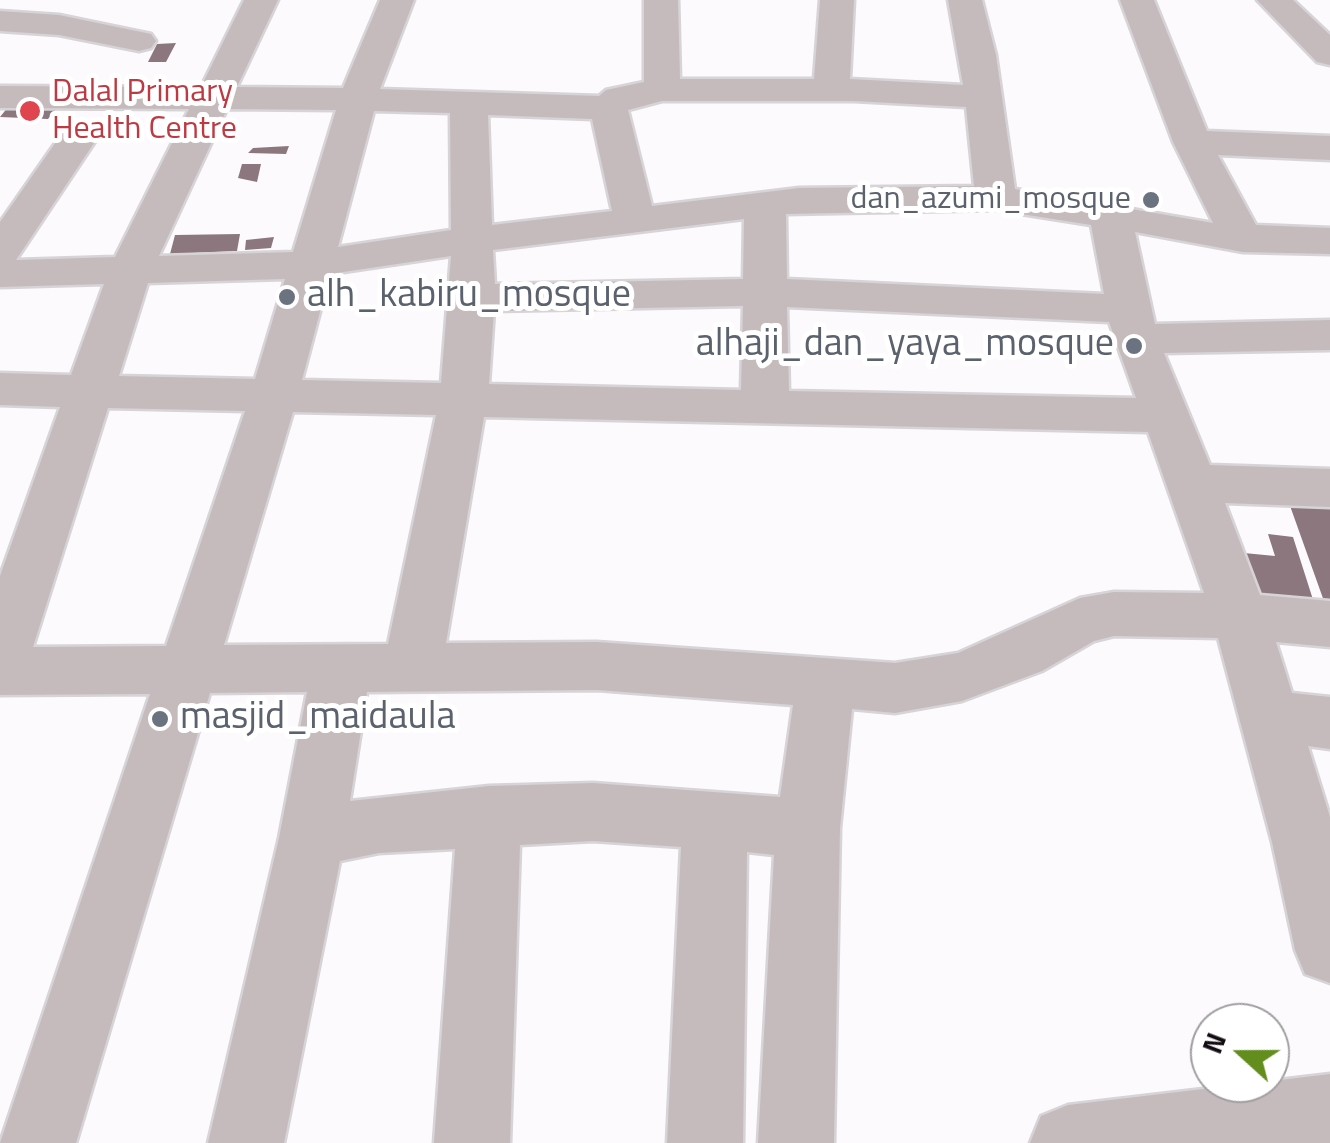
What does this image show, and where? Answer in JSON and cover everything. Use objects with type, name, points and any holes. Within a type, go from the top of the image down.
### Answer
[{"type":"street","points":[[0,658],[130,270],[260,0]]},
{"type":"street","points":[[38,1143],[274,395],[358,98],[396,0]]},
{"type":"street","points":[[661,0],[662,90]]},
{"type":"street","points":[[831,90],[837,0]]},
{"type":"street","points":[[966,0],[996,198]]},
{"type":"street","points":[[1137,0],[1192,142],[1243,239]]},
{"type":"street","points":[[1274,0],[1330,54]]},
{"type":"street","points":[[0,21],[59,25],[139,41]]},
{"type":"street","points":[[0,97],[209,101],[358,98],[609,108],[619,98],[662,90],[831,90],[983,97]]},
{"type":"street","points":[[412,668],[463,400],[473,298],[469,104]]},
{"type":"street","points":[[609,108],[636,222]]},
{"type":"street","points":[[0,253],[79,137]]},
{"type":"street","points":[[1192,142],[1330,148]]},
{"type":"street","points":[[0,274],[309,266],[385,251],[765,203],[996,198],[1243,239],[1330,241]]},
{"type":"street","points":[[765,203],[766,406]]},
{"type":"street","points":[[1110,215],[1131,324],[1240,616],[1330,950]]},
{"type":"street","points":[[473,298],[765,292],[1131,324],[1330,335]]},
{"type":"street","points":[[0,389],[1167,416]]},
{"type":"street","points":[[1192,483],[1330,488]]},
{"type":"street","points":[[0,671],[597,666],[895,688],[962,677],[1021,654],[1080,621],[1114,614],[1240,616],[1330,624]]},
{"type":"street","points":[[246,1143],[312,838],[341,668]]},
{"type":"street","points":[[796,1143],[808,828],[825,685]]},
{"type":"street","points":[[1269,716],[1330,723]]},
{"type":"street","points":[[312,838],[380,824],[593,812],[808,828]]},
{"type":"street","points":[[472,1143],[489,816]]},
{"type":"street","points":[[704,1143],[715,821]]},
{"type":"street","points":[[1068,1143],[1330,1112]]},
{"type":"building","points":[[176,43],[166,62],[148,62],[157,44]]},
{"type":"building","name":"Dalal Primary Health Centre","points":[[12,102],[60,104],[48,119],[0,117]]},
{"type":"building","points":[[289,146],[286,154],[248,153],[253,148]]},
{"type":"building","points":[[242,164],[261,164],[257,182],[238,178]]},
{"type":"building","points":[[240,234],[237,251],[170,254],[175,235]]},
{"type":"building","points":[[274,237],[271,248],[245,250],[246,240]]},
{"type":"building","points":[[1289,503],[1330,505],[1330,605],[1325,604]]},
{"type":"building","points":[[1268,534],[1293,537],[1316,609],[1258,605],[1244,553],[1275,556]]},
{"type":"place","name":"Dalal Primary Health Centre","points":[[30,111]]},
{"type":"place","name":"dan_azumi_mosque","points":[[1151,200]]},
{"type":"place","name":"alh_kabiru_mosque","points":[[287,297]]},
{"type":"place","name":"alhaji_dan_yaya_mosque","points":[[1134,346]]},
{"type":"place","name":"masjid_maidaula","points":[[160,719]]}]
